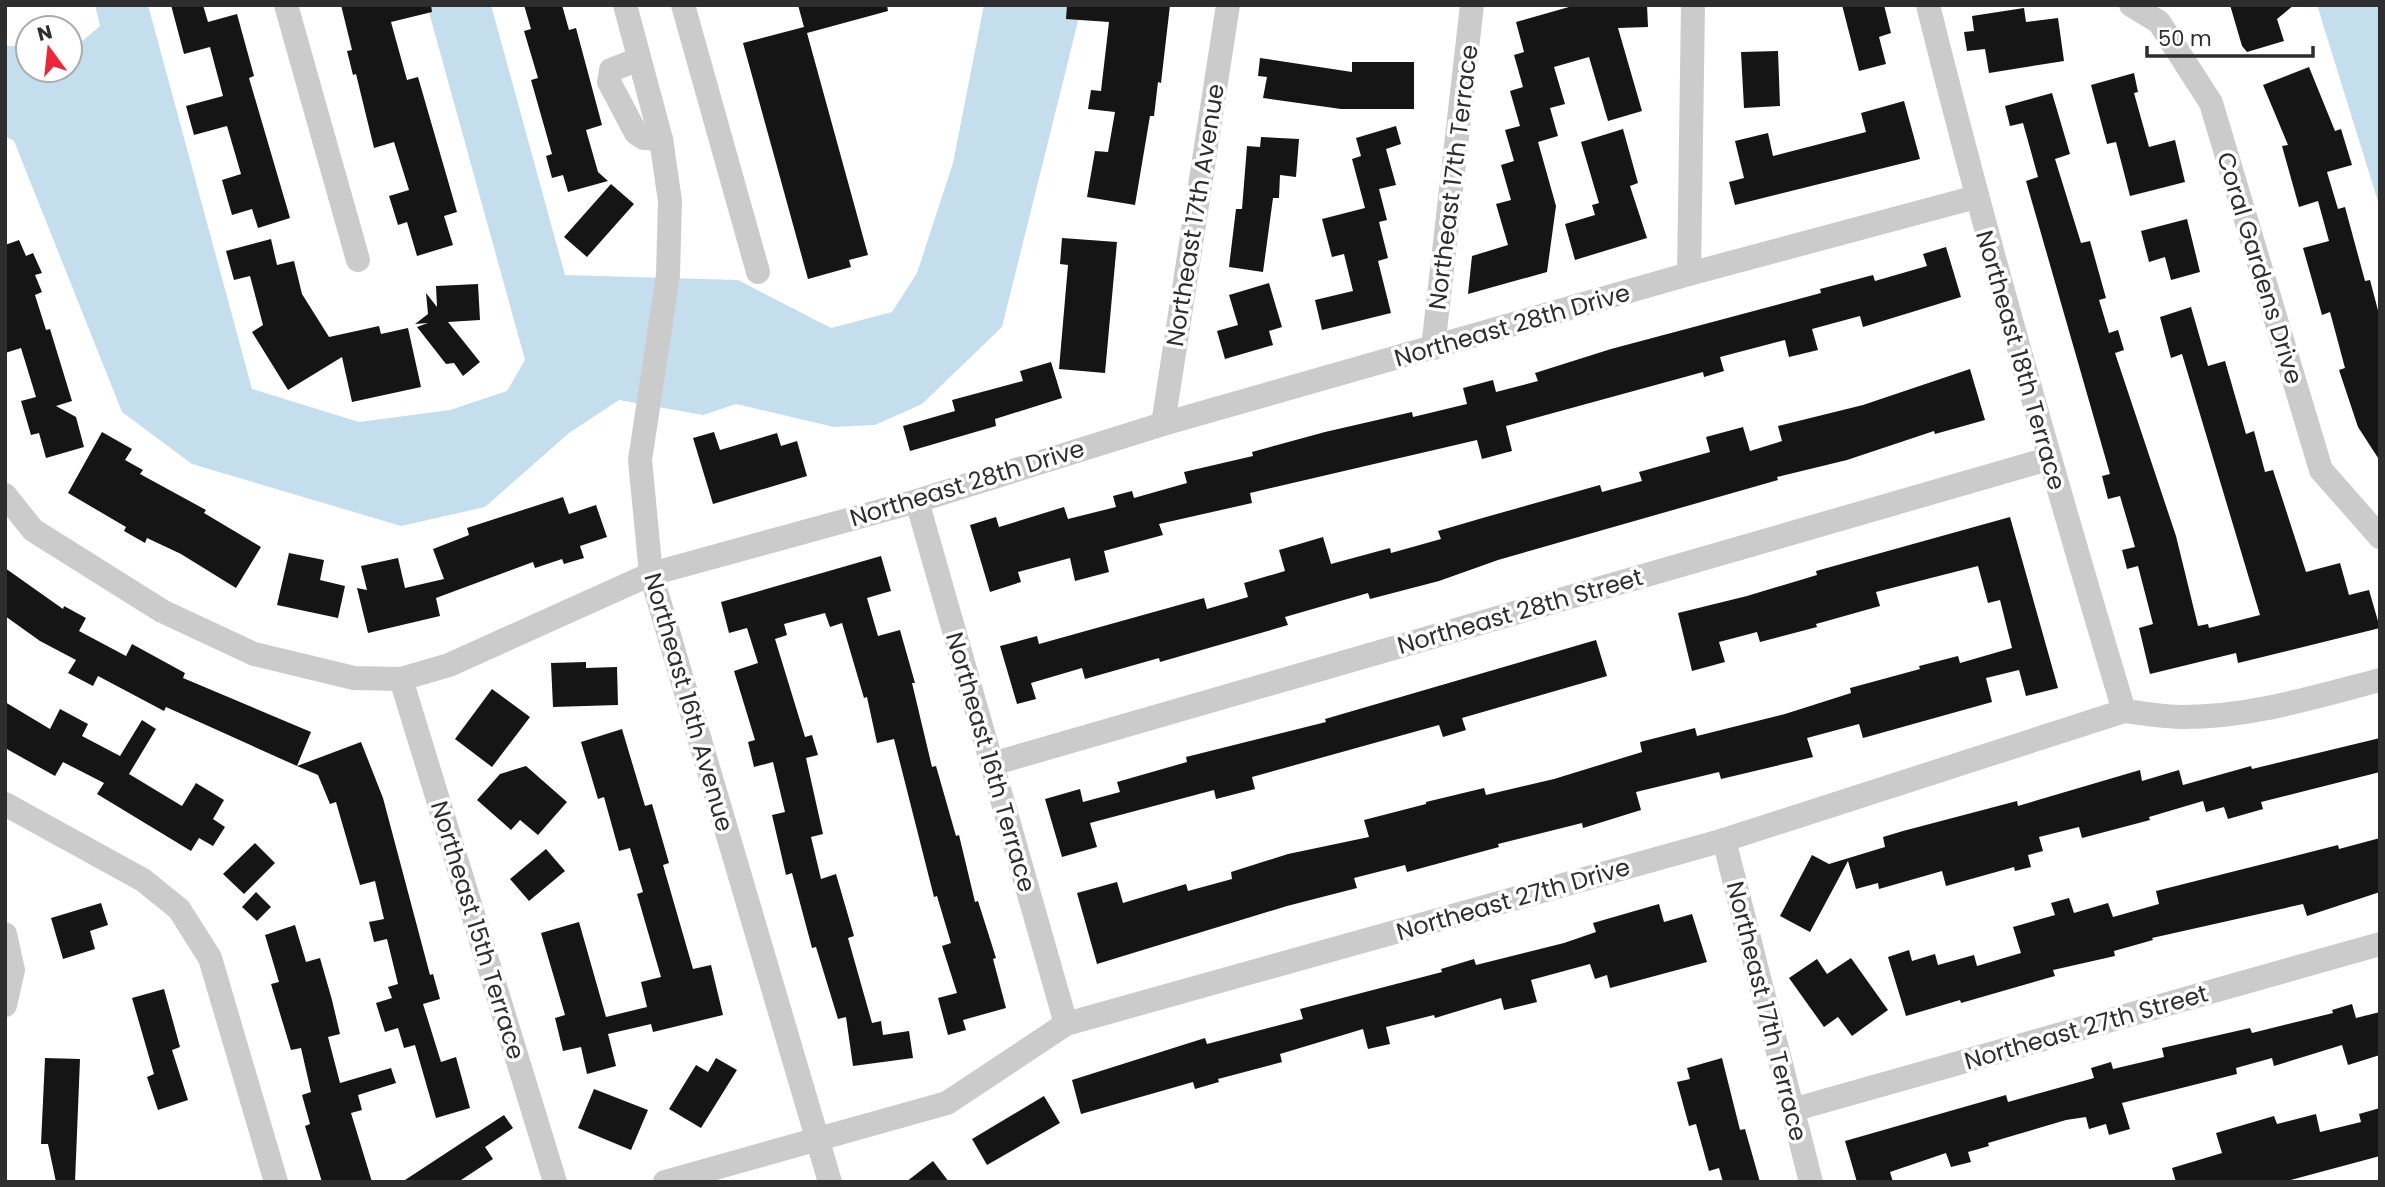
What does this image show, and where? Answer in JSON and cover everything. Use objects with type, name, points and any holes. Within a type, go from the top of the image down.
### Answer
[{"type":"street","points":[[286,5],[358,260]]},
{"type":"street","name":"Northeast 16th Avenue","points":[[625,5],[661,139],[670,201],[668,275],[640,460],[651,574],[830,1182]]},
{"type":"street","points":[[683,5],[758,272]]},
{"type":"street","name":"Northeast 17th Avenue","points":[[1163,424],[1228,5]]},
{"type":"street","name":"Northeast 17th Terrace","points":[[1433,348],[1472,5]]},
{"type":"street","points":[[1689,274],[1693,5]]},
{"type":"street","name":"Northeast 18th Terrace","points":[[1928,5],[1976,197],[2048,459],[2124,711]]},
{"type":"street","name":"Coral Gardens Drive","points":[[2131,5],[2159,22],[2211,103],[2321,470],[2380,537]]},
{"type":"street","points":[[639,59],[611,70],[609,82],[636,133],[644,138],[661,139]]},
{"type":"street","name":"Northeast 28th Drive","points":[[5,495],[33,530],[162,611],[254,654],[354,678],[401,679],[449,665],[651,574],[917,500],[1163,424],[1689,274],[1976,197]]},
{"type":"street","name":"Northeast 28th Street","points":[[992,764],[2048,459]]},
{"type":"street","name":"Northeast 16th Terrace","points":[[917,500],[1066,1024]]},
{"type":"street","name":"Northeast 15th Terrace","points":[[401,679],[555,1182]]},
{"type":"street","name":"Northeast 27th Drive","points":[[665,1182],[947,1103],[1066,1024],[1724,840],[2124,711],[2182,717],[2241,713],[2278,707],[2380,680]]},
{"type":"street","points":[[5,804],[143,880],[179,909],[210,958],[276,1182]]},
{"type":"street","name":"Northeast 17th Terrace","points":[[1724,840],[1811,1182]]},
{"type":"street","points":[[5,934],[13,970],[5,1005]]},
{"type":"street","name":"Northeast 27th Street","points":[[1792,1110],[2380,944]]},
{"type":"water","points":[[95,5],[148,5],[252,389],[359,422],[450,410],[507,391],[525,360],[427,5],[491,5],[565,275],[738,280],[831,328],[892,312],[917,273],[953,163],[984,5],[1082,5],[1002,327],[922,404],[875,425],[834,427],[736,404],[703,415],[619,400],[569,433],[485,507],[401,526],[192,464],[122,412],[14,141],[5,136],[5,46],[14,46],[14,84],[84,84],[84,40],[100,26]]},
{"type":"water","points":[[2317,5],[2380,5],[2380,208]]},
{"type":"building","points":[[171,5],[203,5],[208,22],[237,14],[254,76],[249,78],[290,218],[258,228],[252,209],[232,215],[222,180],[241,174],[227,126],[194,135],[186,106],[223,96],[210,47],[184,54]]},
{"type":"building","points":[[341,5],[431,5],[432,12],[391,22],[407,80],[418,77],[457,212],[444,216],[453,245],[417,256],[407,222],[398,225],[389,196],[409,190],[394,142],[374,148],[356,74],[353,75],[347,51],[352,50]]},
{"type":"building","points":[[524,5],[562,5],[569,30],[576,28],[602,125],[586,130],[598,172],[608,181],[568,192],[563,175],[552,178],[546,156],[552,154],[531,80],[538,78],[524,31],[531,29]]},
{"type":"building","points":[[798,5],[887,5],[888,11],[807,33],[868,255],[849,260],[851,267],[808,279],[743,43],[804,27]]},
{"type":"building","points":[[1067,5],[1170,5],[1161,83],[1158,82],[1154,116],[1150,116],[1135,205],[1087,197],[1095,151],[1108,152],[1115,112],[1088,109],[1091,90],[1101,91],[1109,22],[1066,19]]},
{"type":"building","points":[[1576,5],[1647,5],[1648,27],[1618,28],[1642,111],[1608,121],[1589,57],[1554,67],[1565,104],[1550,108],[1558,136],[1538,142],[1556,206],[1547,272],[1468,294],[1472,256],[1508,245],[1496,204],[1511,200],[1501,165],[1514,161],[1505,130],[1520,126],[1510,91],[1523,87],[1514,55],[1524,52],[1516,22]]},
{"type":"building","points":[[1842,5],[1884,5],[1891,33],[1879,37],[1886,64],[1859,71]]},
{"type":"building","points":[[2230,5],[2294,5],[2277,19],[2284,41],[2247,52],[2242,46]]},
{"type":"building","points":[[2024,8],[2026,22],[2058,18],[2064,61],[1989,73],[1985,49],[1967,51],[1964,32],[1974,31],[1972,16]]},
{"type":"building","points":[[1778,51],[1780,106],[1744,108],[1741,52]]},
{"type":"building","points":[[1260,58],[1352,72],[1352,62],[1414,62],[1414,109],[1341,109],[1263,98],[1267,77],[1258,76]]},
{"type":"building","points":[[2309,67],[2335,131],[2341,129],[2352,165],[2327,172],[2338,209],[2345,207],[2365,281],[2370,280],[2380,318],[2380,461],[2358,427],[2339,370],[2345,368],[2330,312],[2322,315],[2303,248],[2329,241],[2318,201],[2299,207],[2282,146],[2288,145],[2263,85]]},
{"type":"building","points":[[2134,73],[2138,92],[2134,93],[2149,147],[2175,140],[2185,182],[2130,196],[2116,142],[2107,144],[2091,85]]},
{"type":"building","points":[[2052,93],[2070,154],[2055,159],[2081,243],[2090,241],[2106,298],[2099,300],[2109,333],[2118,330],[2124,350],[2115,353],[2176,536],[2198,626],[2208,624],[2209,628],[2260,615],[2182,354],[2171,358],[2160,317],[2191,307],[2208,366],[2225,361],[2246,434],[2254,431],[2265,472],[2273,470],[2306,572],[2340,563],[2349,595],[2369,590],[2380,628],[2238,663],[2236,653],[2150,674],[2139,628],[2153,624],[2138,566],[2127,569],[2122,550],[2135,547],[2120,496],[2108,499],[2102,476],[2110,474],[2026,181],[2038,177],[2023,123],[2010,126],[2005,106]]},
{"type":"building","points":[[1904,101],[1920,159],[1735,205],[1729,182],[1744,178],[1735,141],[1768,133],[1773,156],[1866,132],[1861,113]]},
{"type":"building","points":[[1396,126],[1401,144],[1386,149],[1396,185],[1379,189],[1387,220],[1379,222],[1388,258],[1378,261],[1391,313],[1322,330],[1315,300],[1353,291],[1344,254],[1332,257],[1322,219],[1365,208],[1352,159],[1361,156],[1356,138]]},
{"type":"building","points":[[1623,129],[1638,183],[1630,186],[1647,238],[1575,260],[1565,224],[1595,215],[1592,205],[1599,203],[1581,142]]},
{"type":"building","points":[[1261,137],[1299,139],[1296,177],[1280,175],[1279,198],[1273,198],[1263,272],[1229,267],[1236,209],[1242,209],[1247,146],[1260,147]]},
{"type":"building","points":[[611,184],[634,204],[587,257],[564,237]]},
{"type":"building","points":[[2187,219],[2200,272],[2171,280],[2165,257],[2149,262],[2141,231]]},
{"type":"building","points":[[1062,238],[1117,242],[1105,373],[1059,369],[1068,265],[1060,264]]},
{"type":"building","points":[[271,239],[277,265],[294,261],[302,294],[329,337],[379,326],[381,334],[408,328],[421,387],[352,402],[342,357],[288,390],[252,332],[263,325],[250,276],[234,280],[226,251]]},
{"type":"building","points":[[19,240],[26,256],[33,253],[42,273],[35,275],[42,292],[35,295],[46,330],[50,329],[72,401],[56,406],[76,417],[84,447],[46,458],[39,433],[31,435],[21,401],[36,397],[21,348],[5,353],[5,245]]},
{"type":"building","points":[[1946,247],[1961,297],[1863,327],[1860,316],[1812,329],[1818,350],[1789,357],[1785,340],[1720,357],[1724,371],[1704,377],[1703,372],[1506,426],[1512,451],[1482,459],[1477,440],[1250,493],[1252,503],[1159,524],[1163,535],[1104,551],[1109,572],[1075,581],[1070,558],[1018,572],[1021,582],[990,592],[970,525],[996,517],[999,527],[1064,507],[1068,519],[1116,507],[1113,496],[1132,491],[1134,498],[1187,483],[1184,472],[1253,456],[1252,452],[1325,432],[1412,412],[1413,417],[1467,404],[1463,388],[1493,380],[1496,392],[1538,381],[1535,373],[1611,349],[1821,293],[1820,289],[1873,275],[1875,281],[1927,266],[1923,254]]},
{"type":"building","points":[[1269,283],[1282,327],[1269,331],[1273,345],[1225,359],[1217,331],[1238,325],[1229,295]]},
{"type":"building","points":[[478,284],[480,320],[448,322],[480,362],[463,376],[454,363],[446,364],[417,327],[428,323],[415,324],[428,314],[426,293],[437,307],[436,286]]},
{"type":"building","points":[[1051,362],[1062,398],[995,419],[996,426],[910,451],[903,426],[955,411],[952,400],[1023,381],[1020,371]]},
{"type":"building","points":[[1970,369],[1985,420],[1935,434],[1934,431],[1847,460],[1777,477],[1778,480],[1498,560],[1439,581],[1370,599],[1368,593],[1285,617],[1288,625],[1160,662],[1159,658],[1085,679],[1082,668],[1031,683],[1036,699],[1017,704],[1000,646],[1037,636],[1039,644],[1204,598],[1207,609],[1248,597],[1244,583],[1285,571],[1279,550],[1323,537],[1331,564],[1390,548],[1391,553],[1441,539],[1438,531],[1486,517],[1600,485],[1602,492],[1642,481],[1639,472],[1710,452],[1706,437],[1743,427],[1750,451],[1782,441],[1778,426],[1863,405]]},
{"type":"building","points":[[102,432],[132,449],[125,460],[143,470],[140,474],[206,510],[204,513],[261,547],[236,588],[181,554],[147,538],[145,543],[124,531],[126,527],[68,493]]},
{"type":"building","points":[[714,432],[720,450],[777,433],[781,446],[797,441],[807,476],[713,504],[693,438]]},
{"type":"building","points":[[563,497],[569,514],[596,505],[607,537],[580,546],[584,558],[564,564],[562,559],[535,568],[533,562],[436,598],[440,616],[368,633],[357,588],[367,590],[361,566],[398,558],[405,588],[444,579],[433,549],[469,535],[467,528]]},
{"type":"building","points":[[2010,517],[2058,688],[2026,696],[2019,670],[1986,678],[1992,702],[1863,738],[1859,724],[1807,738],[1813,757],[1721,779],[1719,772],[1636,792],[1641,810],[1583,828],[1582,823],[1498,844],[1499,847],[1407,872],[1405,865],[1354,878],[1357,888],[1287,906],[1097,964],[1077,893],[1117,882],[1123,903],[1186,884],[1188,891],[1232,879],[1231,872],[1288,854],[1369,837],[1364,820],[1484,788],[1486,795],[1554,779],[1642,752],[1640,742],[1695,728],[1697,736],[1785,714],[1851,693],[1850,688],[1920,669],[1919,666],[1958,656],[1960,663],[2012,648],[2000,600],[1988,603],[1978,566],[1876,592],[1880,606],[1816,624],[1817,627],[1760,642],[1757,632],[1719,642],[1725,662],[1692,671],[1678,613],[1747,596],[1817,575],[1816,571]]},
{"type":"building","points":[[289,553],[324,560],[320,580],[345,586],[338,618],[277,605]]},
{"type":"building","points":[[881,556],[891,591],[867,598],[878,636],[900,630],[915,683],[912,683],[932,767],[936,766],[956,836],[959,835],[975,902],[978,901],[996,958],[993,959],[1006,1008],[963,1020],[966,1030],[948,1035],[938,998],[957,993],[942,946],[951,943],[937,896],[934,897],[894,739],[877,743],[867,697],[864,698],[842,623],[830,627],[825,613],[784,624],[787,635],[775,639],[805,737],[812,735],[818,755],[806,758],[823,834],[811,837],[821,879],[836,874],[854,936],[848,938],[872,1023],[881,1021],[883,1035],[909,1031],[913,1058],[853,1066],[846,1017],[838,1019],[816,947],[812,948],[792,873],[786,875],[772,815],[785,812],[773,762],[754,767],[748,742],[755,740],[734,671],[758,663],[747,628],[729,633],[721,602]]},
{"type":"building","points":[[5,568],[63,609],[64,606],[86,618],[79,631],[126,656],[132,644],[185,673],[183,678],[311,732],[297,766],[166,707],[164,711],[98,676],[93,686],[68,673],[76,660],[40,641],[5,616]]},
{"type":"building","points":[[1596,640],[1607,676],[1462,718],[1466,730],[1443,737],[1439,725],[1252,777],[1255,789],[1216,799],[1214,790],[1090,823],[1097,847],[1062,857],[1045,799],[1080,789],[1083,802],[1120,792],[1117,782],[1187,762],[1186,757],[1326,722],[1325,719]]},
{"type":"building","points":[[586,662],[586,668],[617,667],[618,705],[553,707],[551,663]]},
{"type":"building","points":[[492,689],[530,717],[492,767],[455,739]]},
{"type":"building","points":[[5,702],[50,729],[60,709],[88,724],[82,736],[120,756],[142,720],[156,729],[129,774],[182,806],[196,783],[224,800],[213,819],[225,827],[213,846],[199,838],[191,851],[97,794],[104,783],[63,762],[55,776],[5,748]]},
{"type":"building","points":[[622,729],[645,806],[652,804],[669,863],[663,865],[693,969],[711,965],[723,1015],[653,1032],[651,1024],[608,1034],[616,1066],[587,1074],[581,1047],[563,1051],[555,1018],[565,1015],[541,933],[579,922],[606,1017],[647,1007],[641,982],[661,977],[637,894],[643,892],[630,848],[619,851],[604,797],[598,799],[581,742]]},
{"type":"building","points":[[2380,738],[2380,772],[2261,802],[2263,809],[2228,819],[2224,807],[2206,812],[2203,801],[2149,817],[2150,820],[2082,838],[2079,827],[2039,837],[2043,851],[2028,855],[2031,867],[2015,871],[2014,867],[1946,886],[1942,871],[1879,889],[1878,883],[1856,889],[1848,861],[1810,932],[1780,916],[1812,855],[1829,864],[1885,847],[1883,837],[2017,801],[2018,806],[2140,770],[2142,781],[2179,770],[2183,785],[2251,766],[2252,769]]},
{"type":"building","points":[[361,742],[383,798],[430,975],[433,974],[440,999],[423,1004],[441,1062],[456,1057],[470,1108],[436,1118],[415,1045],[404,1048],[398,1028],[385,1032],[376,1003],[392,998],[388,987],[398,984],[387,939],[374,942],[369,922],[384,919],[375,881],[360,885],[336,802],[330,804],[318,775],[297,766]]},
{"type":"building","points":[[526,766],[567,802],[538,835],[520,820],[511,830],[477,800],[500,774]]},
{"type":"building","points":[[2380,838],[2380,892],[2307,916],[2303,904],[2152,938],[2153,940],[2114,951],[2115,956],[2053,970],[2055,976],[1906,1016],[1888,957],[1909,950],[1912,961],[1935,954],[1938,965],[1974,955],[1977,966],[2021,953],[2013,927],[2055,915],[2051,903],[2069,898],[2074,913],[2108,903],[2113,917],[2159,904],[2156,891],[2338,845],[2339,849]]},
{"type":"building","points":[[255,843],[275,863],[244,894],[223,874]]},
{"type":"building","points":[[546,849],[565,871],[529,901],[510,879]]},
{"type":"building","points":[[256,892],[271,907],[257,921],[242,907]]},
{"type":"building","points":[[101,903],[108,925],[90,931],[95,949],[63,959],[51,918]]},
{"type":"building","points":[[1659,904],[1664,922],[1692,914],[1707,962],[1610,988],[1607,975],[1595,979],[1590,964],[1531,980],[1537,1002],[1504,1010],[1501,998],[1435,1018],[1434,1015],[1386,1027],[1390,1044],[1368,1049],[1363,1029],[1280,1054],[1282,1062],[1218,1079],[1219,1082],[1195,1089],[1193,1082],[1081,1114],[1072,1080],[1205,1038],[1207,1044],[1303,1019],[1300,1009],[1442,972],[1441,969],[1474,959],[1476,965],[1564,943],[1596,932],[1593,923]]},
{"type":"building","points":[[295,925],[306,962],[320,958],[332,1000],[340,1034],[328,1037],[340,1083],[391,1068],[396,1083],[358,1095],[362,1110],[351,1113],[372,1182],[322,1182],[305,1126],[310,1124],[302,1095],[311,1092],[301,1048],[291,1050],[271,984],[279,982],[265,935]]},
{"type":"building","points":[[1851,958],[1888,1010],[1852,1036],[1838,1017],[1824,1027],[1789,978],[1817,959],[1827,974]]},
{"type":"building","points":[[164,989],[180,1047],[172,1050],[188,1100],[158,1110],[147,1077],[154,1074],[132,998]]},
{"type":"building","points":[[2352,1004],[2356,1018],[2380,1012],[2380,1055],[2348,1065],[2342,1045],[2274,1066],[2272,1058],[2236,1068],[2237,1074],[2122,1103],[2130,1129],[2109,1135],[2106,1124],[2089,1129],[2086,1117],[2066,1120],[1988,1143],[1989,1146],[1968,1152],[1971,1162],[1951,1167],[1946,1153],[1890,1172],[1893,1182],[1857,1182],[1845,1141],[2006,1095],[2008,1102],[2094,1078],[2091,1068],[2111,1062],[2113,1069],[2164,1057],[2162,1048],[2250,1028],[2252,1033],[2333,1013],[2332,1010]]},
{"type":"building","points":[[45,1058],[80,1059],[75,1182],[56,1182],[48,1144],[41,1144]]},
{"type":"building","points":[[716,1058],[737,1070],[701,1128],[669,1109],[696,1065],[708,1072]]},
{"type":"building","points":[[1722,1058],[1740,1130],[1745,1129],[1760,1182],[1723,1182],[1719,1168],[1709,1171],[1696,1124],[1689,1126],[1677,1082],[1690,1079],[1687,1068]]},
{"type":"building","points":[[594,1089],[648,1110],[631,1150],[578,1128]]},
{"type":"building","points":[[1044,1096],[1060,1123],[987,1165],[972,1139]]},
{"type":"building","points":[[2380,1108],[2380,1156],[2283,1182],[2176,1182],[2172,1168],[2222,1153],[2216,1133],[2274,1116],[2277,1124],[2316,1114],[2320,1132],[2361,1122],[2359,1114]]},
{"type":"building","points":[[504,1115],[513,1128],[485,1147],[493,1159],[458,1182],[402,1182]]},
{"type":"building","points":[[933,1161],[949,1182],[906,1182]]}]
